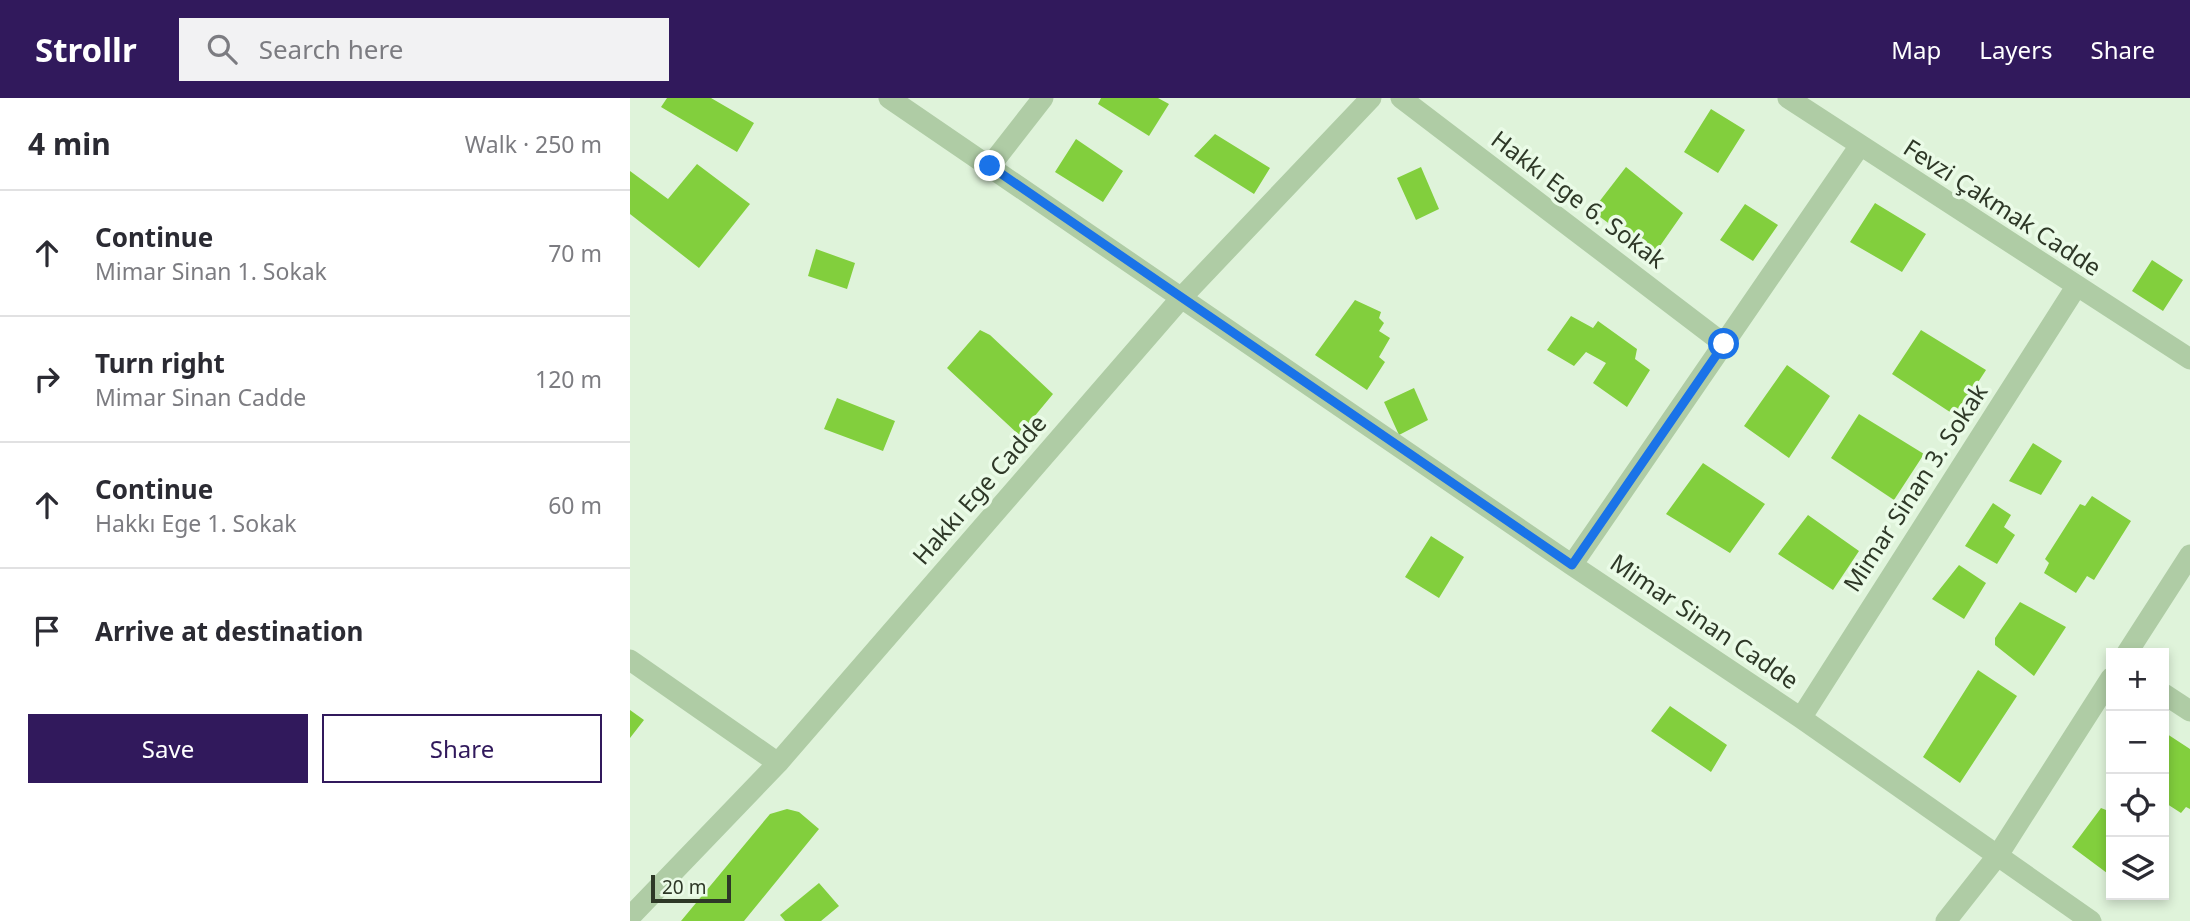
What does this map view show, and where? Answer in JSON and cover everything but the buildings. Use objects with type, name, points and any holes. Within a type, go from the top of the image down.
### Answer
[{"type":"street","name":"Mimar Sinan Cadde","points":[[889,98],[1572,565],[1801,718],[2091,921]]},
{"type":"street","points":[[990,166],[1043,98]]},
{"type":"street","name":"Hakkı Ege Cadde","points":[[630,917],[778,763],[1182,297],[1371,98]]},
{"type":"street","name":"Hakkı Ege 6. Sokak","points":[[1401,98],[1724,344]]},
{"type":"street","name":"Fevzi Çakmak Cadde","points":[[1788,98],[2076,288],[2190,359]]},
{"type":"street","points":[[1572,565],[1859,147]]},
{"type":"street","name":"Mimar Sinan 3. Sokak","points":[[1801,718],[2076,288]]},
{"type":"street","points":[[2130,648],[2190,555]]},
{"type":"street","points":[[630,660],[778,763]]},
{"type":"street","points":[[1946,921],[1998,855],[2106,686]]},
{"type":"street","points":[[2169,697],[2190,711]]},
{"type":"route","points":[[990,166],[1572,565],[1724,344]]}]
